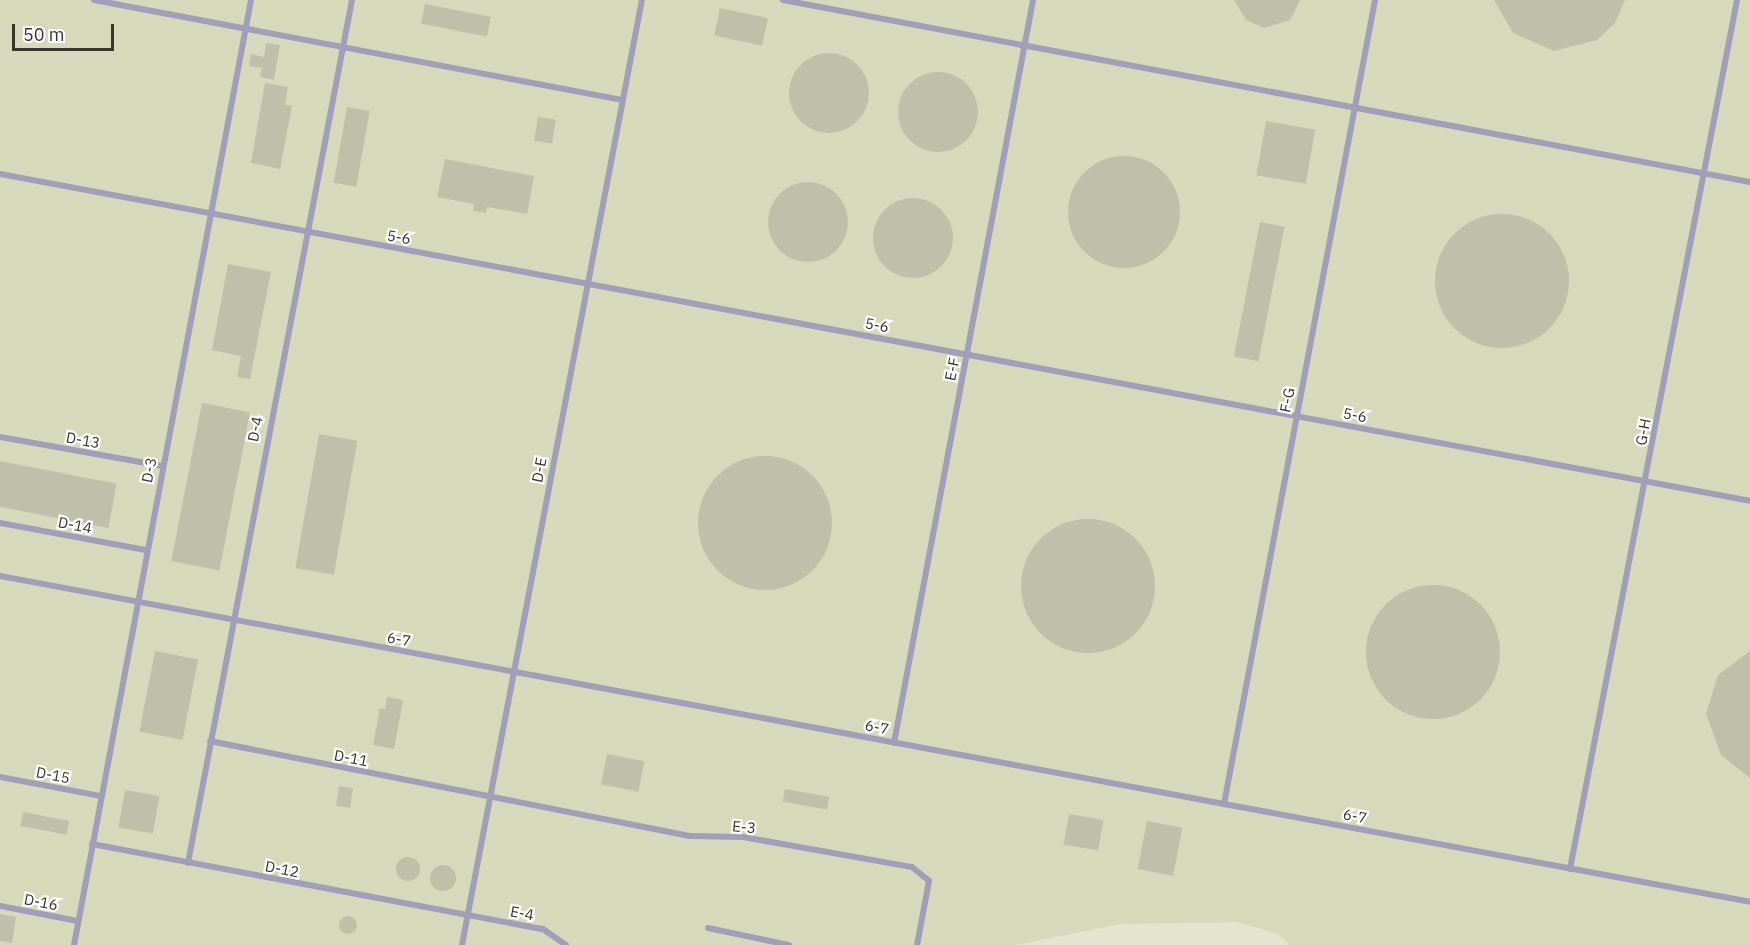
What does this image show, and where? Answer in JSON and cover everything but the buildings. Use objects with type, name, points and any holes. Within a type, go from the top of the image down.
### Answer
[{"type":"lane","points":[[94,0],[622,100]]},
{"type":"lane","name":"D-3","points":[[74,945],[208,215],[251,0]]},
{"type":"lane","name":"D-4","points":[[188,863],[231,620],[351,0]]},
{"type":"lane","name":"D-E","points":[[462,945],[512,671],[642,0]]},
{"type":"lane","points":[[783,0],[1750,182]]},
{"type":"lane","name":"E-F","points":[[894,742],[1033,0]]},
{"type":"lane","name":"F-G","points":[[1224,804],[1375,0]]},
{"type":"lane","name":"G-H","points":[[1569,869],[1646,481],[1737,0]]},
{"type":"lane","name":"5-6","points":[[0,174],[208,215],[587,282],[1750,501]]},
{"type":"lane","name":"D-13","points":[[0,437],[162,466]]},
{"type":"lane","name":"D-14","points":[[0,523],[146,550]]},
{"type":"lane","name":"6-7","points":[[0,576],[1750,902]]},
{"type":"lane","name":"D-11","points":[[210,741],[488,798]]},
{"type":"lane","name":"D-15","points":[[0,777],[101,796]]},
{"type":"lane","name":"E-3","points":[[488,798],[690,836],[742,837],[912,867],[929,881],[917,945]]},
{"type":"lane","name":"D-12","points":[[92,844],[467,916]]},
{"type":"lane","name":"D-16","points":[[0,906],[78,921]]},
{"type":"lane","name":"E-4","points":[[467,916],[543,929],[566,945]]},
{"type":"lane","points":[[708,928],[789,945]]},
{"type":"shaded area","points":[[0,0],[1750,0],[1750,945],[1290,945],[1278,934],[1237,922],[1120,924],[1016,945],[0,945]]}]
